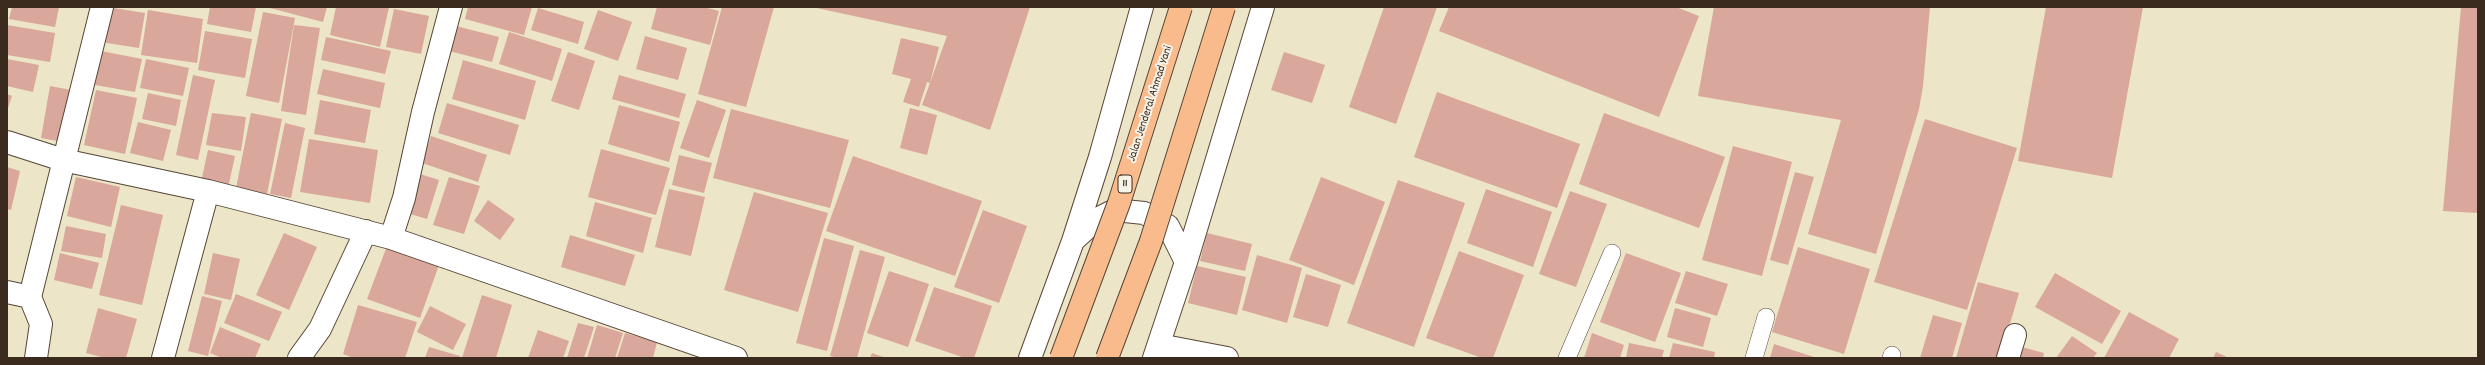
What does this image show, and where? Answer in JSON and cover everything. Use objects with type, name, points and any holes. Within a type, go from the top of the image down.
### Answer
[{"type":"highway","name":"Jalan Jenderal Ahmad Yani","points":[[1061,358],[1119,203],[1181,7]]},
{"type":"highway","points":[[1107,358],[1151,241],[1224,7]]},
{"type":"street","points":[[36,358],[41,324],[30,297],[102,7]]},
{"type":"street","points":[[392,238],[404,198],[423,112],[451,7]]},
{"type":"street","points":[[1030,358],[1073,241],[1100,157],[1142,7]]},
{"type":"street","points":[[1227,358],[1157,351],[1186,262],[1263,7]]},
{"type":"street","points":[[7,142],[63,160],[208,191],[392,238],[736,358]]},
{"type":"street","points":[[163,358],[208,191]]},
{"type":"street","points":[[1073,241],[1098,219],[1115,210],[1144,212],[1168,226],[1186,262]]},
{"type":"street","points":[[299,358],[320,329],[366,231]]},
{"type":"street","points":[[7,292],[30,297]]},
{"type":"street","points":[[2008,358],[2015,335]]},
{"type":"lane","points":[[1567,358],[1612,253]]},
{"type":"lane","points":[[1754,358],[1766,317]]},
{"type":"building","points":[[12,7],[59,7],[55,27],[9,19]]},
{"type":"building","points":[[107,7],[145,13],[139,48],[101,42]]},
{"type":"building","points":[[210,7],[256,7],[251,32],[207,24]]},
{"type":"building","points":[[266,7],[327,7],[323,22]]},
{"type":"building","points":[[336,7],[389,7],[380,47],[330,35]]},
{"type":"building","points":[[468,7],[532,7],[524,35],[465,19]]},
{"type":"building","points":[[657,7],[704,7],[719,11],[710,45],[651,29]]},
{"type":"building","points":[[722,7],[774,7],[746,107],[698,94]]},
{"type":"building","points":[[812,7],[1030,7],[990,130],[922,105],[947,36]]},
{"type":"building","points":[[1384,7],[1437,7],[1396,124],[1349,107]]},
{"type":"building","points":[[1449,7],[1676,7],[1699,16],[1659,117],[1439,31]]},
{"type":"building","points":[[1714,7],[1930,7],[1923,86],[1919,109],[1876,254],[1808,234],[1841,120],[1698,96]]},
{"type":"building","points":[[2046,7],[2143,7],[2112,178],[2018,161]]},
{"type":"building","points":[[2461,7],[2478,7],[2478,213],[2443,211]]},
{"type":"building","points":[[538,8],[584,22],[578,44],[531,30]]},
{"type":"building","points":[[394,9],[429,16],[421,54],[386,47]]},
{"type":"building","points":[[148,10],[203,19],[197,63],[141,55]]},
{"type":"building","points":[[598,10],[632,22],[618,61],[584,49]]},
{"type":"building","points":[[263,12],[295,18],[279,103],[246,96]]},
{"type":"building","points":[[7,25],[55,33],[50,62],[7,55]]},
{"type":"building","points":[[294,25],[320,28],[306,115],[281,111]]},
{"type":"building","points":[[456,26],[499,37],[492,62],[449,51]]},
{"type":"building","points":[[205,31],[252,39],[245,78],[198,70]]},
{"type":"building","points":[[509,32],[562,49],[552,81],[499,64]]},
{"type":"building","points":[[645,36],[687,48],[678,80],[636,69]]},
{"type":"building","points":[[326,37],[391,51],[385,74],[321,60]]},
{"type":"building","points":[[901,38],[939,47],[930,83],[927,82],[919,107],[903,102],[911,79],[892,74]]},
{"type":"building","points":[[101,51],[142,59],[135,92],[95,85]]},
{"type":"building","points":[[568,52],[595,61],[579,110],[551,101]]},
{"type":"building","points":[[1284,52],[1325,65],[1312,103],[1271,90]]},
{"type":"building","points":[[7,59],[39,65],[33,92],[7,86]]},
{"type":"building","points":[[146,59],[189,68],[183,96],[140,88]]},
{"type":"building","points":[[463,60],[536,81],[525,120],[452,99]]},
{"type":"building","points":[[323,69],[385,83],[380,108],[317,94]]},
{"type":"building","points":[[193,75],[215,80],[198,160],[176,155]]},
{"type":"building","points":[[619,75],[686,94],[679,118],[612,99]]},
{"type":"building","points":[[50,86],[71,90],[63,142],[41,138]]},
{"type":"building","points":[[96,90],[137,98],[125,154],[84,145]]},
{"type":"building","points":[[1437,92],[1580,144],[1557,208],[1414,157]]},
{"type":"building","points":[[148,93],[181,100],[176,126],[142,119]]},
{"type":"building","points":[[7,94],[12,96],[7,111]]},
{"type":"building","points":[[320,100],[371,110],[365,143],[314,134]]},
{"type":"building","points":[[697,100],[726,110],[709,158],[680,148]]},
{"type":"building","points":[[447,103],[519,125],[510,155],[438,133]]},
{"type":"building","points":[[619,105],[680,122],[669,162],[608,144]]},
{"type":"building","points":[[910,108],[937,115],[927,155],[900,148]]},
{"type":"building","points":[[731,109],[849,140],[830,208],[713,178]]},
{"type":"building","points":[[212,113],[246,117],[241,151],[206,145]]},
{"type":"building","points":[[251,113],[282,119],[267,194],[236,188]]},
{"type":"building","points":[[1604,113],[1725,157],[1699,228],[1579,184]]},
{"type":"building","points":[[1925,119],[2017,148],[1967,310],[1874,282]]},
{"type":"building","points":[[138,122],[171,130],[163,161],[130,153]]},
{"type":"building","points":[[285,123],[305,128],[291,198],[270,194]]},
{"type":"building","points":[[431,136],[487,155],[478,182],[422,163]]},
{"type":"building","points":[[309,139],[378,150],[370,203],[300,192]]},
{"type":"building","points":[[1733,146],[1792,162],[1762,276],[1702,260]]},
{"type":"building","points":[[601,149],[670,168],[656,215],[588,197]]},
{"type":"building","points":[[208,150],[235,156],[228,188],[201,182]]},
{"type":"building","points":[[679,155],[712,163],[704,193],[672,185]]},
{"type":"building","points":[[853,156],[982,201],[955,276],[826,231]]},
{"type":"building","points":[[7,167],[20,171],[11,210],[7,209]]},
{"type":"building","points":[[1795,172],[1814,177],[1788,265],[1770,260]]},
{"type":"building","points":[[420,174],[439,180],[427,219],[407,213]]},
{"type":"building","points":[[76,177],[120,187],[111,227],[67,216]]},
{"type":"building","points":[[449,177],[480,186],[464,234],[433,225]]},
{"type":"building","points":[[1321,177],[1385,202],[1354,285],[1289,260]]},
{"type":"building","points":[[1398,180],[1465,203],[1414,347],[1347,323]]},
{"type":"building","points":[[669,189],[705,197],[691,256],[655,247]]},
{"type":"building","points":[[1486,189],[1552,212],[1533,267],[1467,243]]},
{"type":"building","points":[[1570,191],[1607,204],[1576,287],[1539,274]]},
{"type":"building","points":[[754,192],[828,213],[798,312],[724,290]]},
{"type":"building","points":[[488,200],[515,219],[500,240],[474,221]]},
{"type":"building","points":[[595,202],[652,218],[643,253],[586,236]]},
{"type":"building","points":[[121,205],[163,215],[142,305],[99,295]]},
{"type":"building","points":[[983,210],[1027,226],[999,303],[954,287]]},
{"type":"building","points":[[66,226],[106,234],[102,258],[61,251]]},
{"type":"building","points":[[284,233],[317,247],[289,310],[256,295]]},
{"type":"building","points":[[1207,233],[1252,244],[1245,271],[1200,261]]},
{"type":"building","points":[[570,235],[635,255],[625,286],[561,267]]},
{"type":"building","points":[[824,238],[854,246],[827,351],[796,343]]},
{"type":"building","points":[[387,246],[439,265],[420,318],[367,299]]},
{"type":"building","points":[[1798,247],[1870,269],[1844,354],[1772,332]]},
{"type":"building","points":[[860,250],[885,257],[857,358],[839,358],[830,356]]},
{"type":"building","points":[[1459,251],[1524,275],[1493,358],[1482,358],[1426,338]]},
{"type":"building","points":[[60,253],[99,263],[92,289],[54,280]]},
{"type":"building","points":[[213,253],[240,259],[231,300],[204,294]]},
{"type":"building","points":[[1626,253],[1681,273],[1655,342],[1600,322]]},
{"type":"building","points":[[1257,255],[1302,268],[1287,323],[1242,310]]},
{"type":"building","points":[[1197,266],[1246,277],[1237,315],[1188,303]]},
{"type":"building","points":[[889,271],[929,284],[908,347],[867,333]]},
{"type":"building","points":[[1686,271],[1728,284],[1717,316],[1675,303]]},
{"type":"building","points":[[2055,273],[2121,311],[2102,344],[2035,307]]},
{"type":"building","points":[[1306,274],[1341,285],[1328,327],[1293,317]]},
{"type":"building","points":[[1978,282],[2019,293],[2000,358],[1956,358]]},
{"type":"building","points":[[934,287],[992,306],[974,358],[965,358],[915,341]]},
{"type":"building","points":[[236,294],[282,312],[269,341],[224,323]]},
{"type":"building","points":[[482,295],[512,305],[496,358],[462,358]]},
{"type":"building","points":[[202,296],[222,301],[208,356],[188,351]]},
{"type":"building","points":[[358,305],[417,322],[405,358],[354,358],[343,354]]},
{"type":"building","points":[[430,306],[466,324],[453,350],[417,332]]},
{"type":"building","points":[[98,308],[137,319],[126,358],[105,358],[86,353]]},
{"type":"building","points":[[1675,308],[1711,318],[1703,347],[1667,337]]},
{"type":"building","points":[[2129,312],[2179,339],[2169,358],[2104,358]]},
{"type":"building","points":[[1933,315],[1962,323],[1952,358],[1920,358]]},
{"type":"building","points":[[578,323],[594,327],[584,358],[567,358]]},
{"type":"building","points":[[597,325],[623,333],[615,358],[587,358]]},
{"type":"building","points":[[220,327],[261,344],[255,358],[222,358],[210,353]]},
{"type":"building","points":[[538,330],[569,341],[563,358],[528,358]]},
{"type":"building","points":[[625,333],[657,342],[653,358],[617,358]]},
{"type":"building","points":[[1592,333],[1624,345],[1620,358],[1584,358]]},
{"type":"building","points":[[2072,336],[2097,353],[2093,358],[2056,358]]},
{"type":"building","points":[[1629,343],[1664,350],[1662,358],[1626,358]]},
{"type":"building","points":[[1673,343],[1715,352],[1714,358],[1669,358]]},
{"type":"building","points":[[1774,344],[1817,358],[1770,358]]},
{"type":"building","points":[[2014,345],[2044,353],[2043,358],[2010,358]]},
{"type":"building","points":[[429,347],[460,356],[460,358],[425,358]]},
{"type":"building","points":[[2216,352],[2229,358],[2213,358]]},
{"type":"building","points":[[872,353],[886,358],[870,358]]}]
